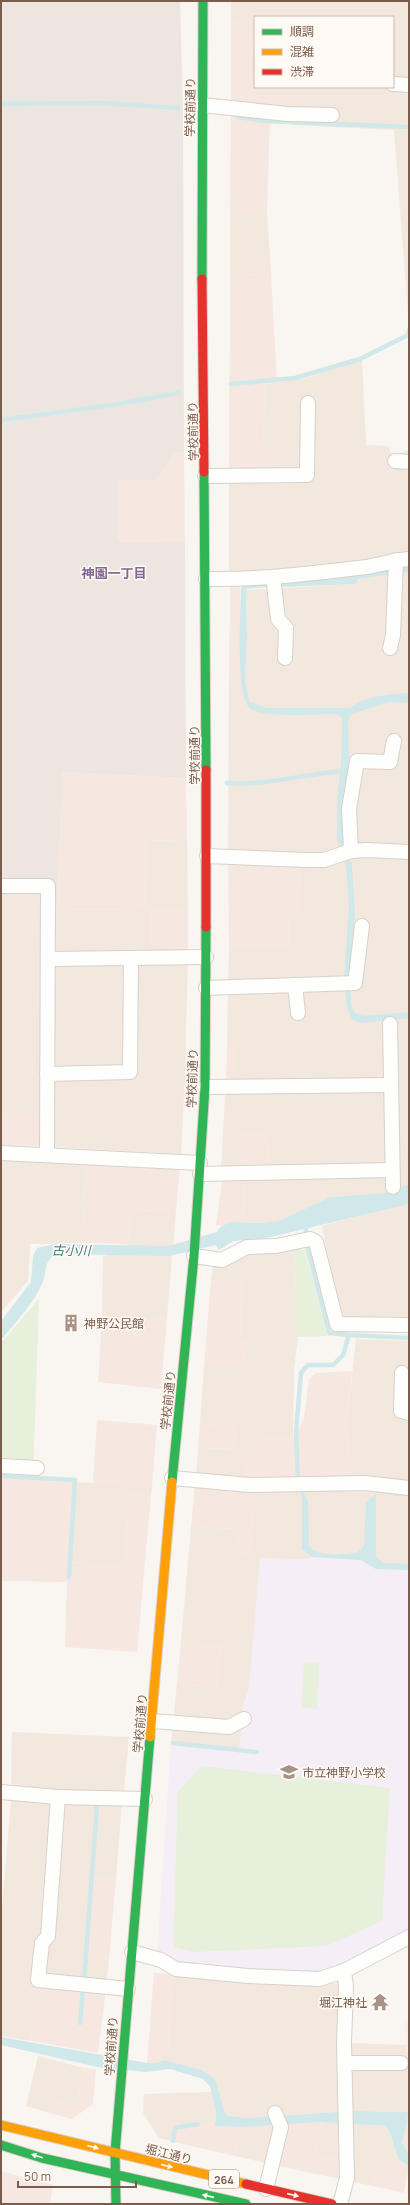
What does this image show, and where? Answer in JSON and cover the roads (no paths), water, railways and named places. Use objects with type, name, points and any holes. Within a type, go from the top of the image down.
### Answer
[{"type":"main road","name":"学校前通り","points":[[116,2204],[115,2153],[128,1988],[146,1799],[172,1478],[194,1256],[205,1087],[207,856],[202,105],[203,1]]},
{"type":"main road","name":"堀江通り","points":[[1,2125],[332,2204]]},
{"type":"main road","name":"264","points":[[1,2145],[42,2158],[246,2204]]},
{"type":"street","points":[[394,84],[409,85]]},
{"type":"street","points":[[202,105],[288,114],[332,115]]},
{"type":"street","points":[[205,476],[307,475],[308,403]]},
{"type":"street","points":[[395,461],[409,462]]},
{"type":"street","points":[[206,579],[274,583],[403,559]]},
{"type":"street","points":[[390,648],[394,635],[397,576],[403,559]]},
{"type":"street","points":[[274,583],[278,619],[286,628],[285,658]]},
{"type":"street","points":[[345,853],[349,809],[357,761],[390,762],[394,742]]},
{"type":"street","points":[[207,856],[324,860],[345,853],[367,850],[409,852]]},
{"type":"street","points":[[1,886],[48,886],[47,1156]]},
{"type":"street","points":[[206,988],[355,983],[362,926]]},
{"type":"street","points":[[48,959],[206,957]]},
{"type":"street","points":[[47,1074],[130,1072],[131,958]]},
{"type":"street","points":[[295,986],[298,1013]]},
{"type":"street","points":[[390,1024],[393,1187]]},
{"type":"street","points":[[205,1087],[391,1085]]},
{"type":"street","points":[[1,1153],[200,1168],[392,1170]]},
{"type":"street","points":[[194,1256],[222,1260],[247,1247],[276,1246],[307,1240],[316,1242],[336,1324],[409,1325]]},
{"type":"street","points":[[402,1373],[401,1411],[409,1412]]},
{"type":"street","points":[[1,1466],[37,1468]]},
{"type":"street","points":[[172,1478],[250,1485],[365,1483],[409,1488]]},
{"type":"street","points":[[152,1721],[229,1727],[244,1719]]},
{"type":"street","points":[[1,1792],[58,1798],[146,1799]]},
{"type":"street","points":[[58,1798],[48,1936],[42,1943],[38,1980],[128,1988]]},
{"type":"street","points":[[132,1952],[161,1960],[176,1969],[248,1976],[319,1979],[344,1971],[409,1937]]},
{"type":"street","points":[[340,2204],[347,2178],[345,2063],[346,1987],[344,1971]]},
{"type":"street","points":[[345,2063],[401,2063]]},
{"type":"street","points":[[266,2189],[281,2127],[276,2113]]},
{"type":"water","points":[[409,565],[409,572],[358,579],[356,584],[282,587],[279,581]]},
{"type":"water","points":[[244,586],[246,590],[247,636],[245,680],[249,701],[266,708],[350,708],[370,698],[409,693],[409,703],[389,702],[352,714],[348,720],[349,770],[343,799],[343,839],[352,866],[355,911],[350,974],[351,1006],[355,1013],[364,1016],[409,1012],[409,1018],[361,1023],[352,1020],[347,1008],[344,979],[349,905],[346,866],[337,839],[337,798],[341,765],[342,718],[335,714],[269,714],[252,710],[246,703],[243,690],[240,654],[241,588]]},
{"type":"water","name":"古小川","points":[[409,1184],[409,1204],[262,1239],[233,1241],[219,1250],[216,1245],[169,1256],[55,1254],[48,1261],[44,1279],[34,1299],[1,1340],[1,1321],[31,1282],[33,1256],[37,1248],[55,1244],[169,1246],[217,1232],[220,1227],[230,1222],[262,1223],[279,1221],[330,1197],[386,1193]]},
{"type":"water","points":[[300,1488],[308,1500],[309,1546],[314,1550],[325,1554],[357,1553],[364,1546],[366,1503],[376,1493],[376,1556],[383,1563],[409,1564],[409,1570],[376,1569],[361,1560],[312,1557],[302,1549],[302,1502]]},
{"type":"water","points":[[1,2037],[147,2063],[157,2063],[164,2060],[201,2070],[214,2078],[224,2112],[228,2116],[247,2118],[351,2111],[409,2112],[402,2143],[409,2155],[409,2167],[398,2159],[389,2130],[385,2126],[322,2122],[241,2127],[215,2126],[216,2114],[210,2086],[203,2079],[170,2069],[146,2072],[97,2067],[1,2045]]},
{"type":"waterway","points":[[1,104],[101,103],[178,108]]},
{"type":"waterway","points":[[238,117],[265,121],[409,127]]},
{"type":"waterway","points":[[231,384],[295,378],[360,359],[408,335],[409,330]]},
{"type":"waterway","points":[[1,420],[113,405],[178,393]]},
{"type":"waterway","points":[[243,591],[245,587],[272,584]]},
{"type":"waterway","points":[[227,783],[257,783],[346,771]]},
{"type":"waterway","points":[[298,1482],[296,1431],[301,1373],[308,1365],[333,1365],[343,1355],[349,1335],[329,1333],[308,1250],[305,1223]]},
{"type":"waterway","points":[[349,1335],[409,1338]]},
{"type":"waterway","points":[[1,1476],[75,1480],[69,1577]]},
{"type":"waterway","points":[[396,1494],[405,1494]]},
{"type":"waterway","points":[[173,1743],[257,1752]]},
{"type":"waterway","points":[[84,1981],[97,1806]]},
{"type":"waterway","points":[[80,2023],[83,1989]]},
{"type":"waterway","points":[[173,2141],[175,2128],[198,2124]]},
{"type":"place","name":"神野公民館","points":[[71,1323]]},
{"type":"place","name":"市立神野小学校","points":[[289,1772]]},
{"type":"place","name":"堀江神社","points":[[380,2002]]},
{"type":"district","name":"神園一丁目","points":[[114,573]]}]
